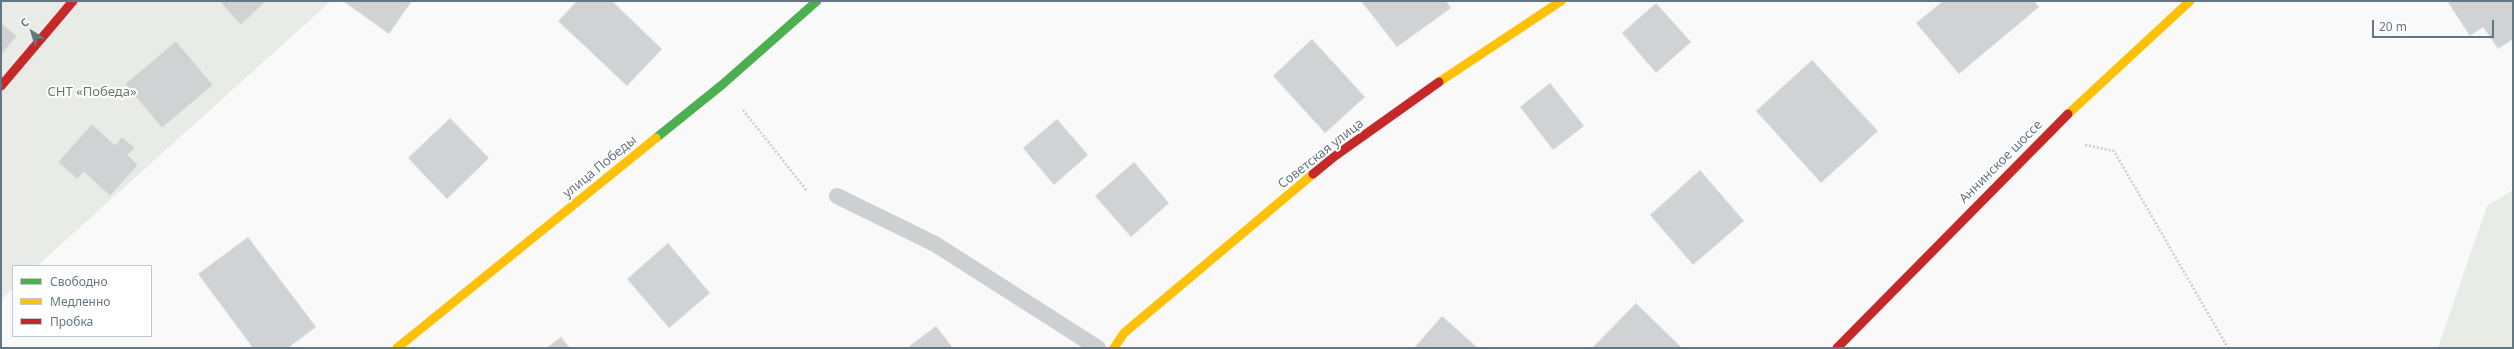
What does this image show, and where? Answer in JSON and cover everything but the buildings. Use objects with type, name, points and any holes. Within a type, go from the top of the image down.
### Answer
[{"type":"street","points":[[1,86],[73,1]]},
{"type":"street","name":"улица Победы","points":[[397,348],[723,84],[817,1]]},
{"type":"street","name":"Советская улица","points":[[1114,348],[1124,333],[1335,156],[1492,45],[1561,1]]},
{"type":"street","name":"Аннинское шоссе","points":[[1837,348],[2054,127],[2190,1]]},
{"type":"lane","points":[[837,196],[934,244],[1098,348]]},
{"type":"path","points":[[723,84],[814,200],[837,196]]},
{"type":"path","points":[[2080,144],[2114,151],[2228,348]]},
{"type":"green space","name":"СНТ «Победа»","points":[[1,1],[331,1],[38,265],[12,265],[12,289],[1,300]]},
{"type":"green space","points":[[2513,190],[2513,348],[2438,348],[2487,206]]},
{"type":"traffic: fast","points":[[656,138],[723,84],[817,1]]},
{"type":"traffic: slow","points":[[1439,82],[1561,1]]},
{"type":"traffic: slow","points":[[2068,114],[2190,1]]},
{"type":"traffic: slow","points":[[397,348],[656,138]]},
{"type":"traffic: slow","points":[[1114,348],[1124,333],[1313,174]]},
{"type":"traffic: jam","points":[[1,86],[73,1]]},
{"type":"traffic: jam","points":[[1313,174],[1335,156],[1439,82]]},
{"type":"traffic: jam","points":[[1837,348],[2068,114]]}]
